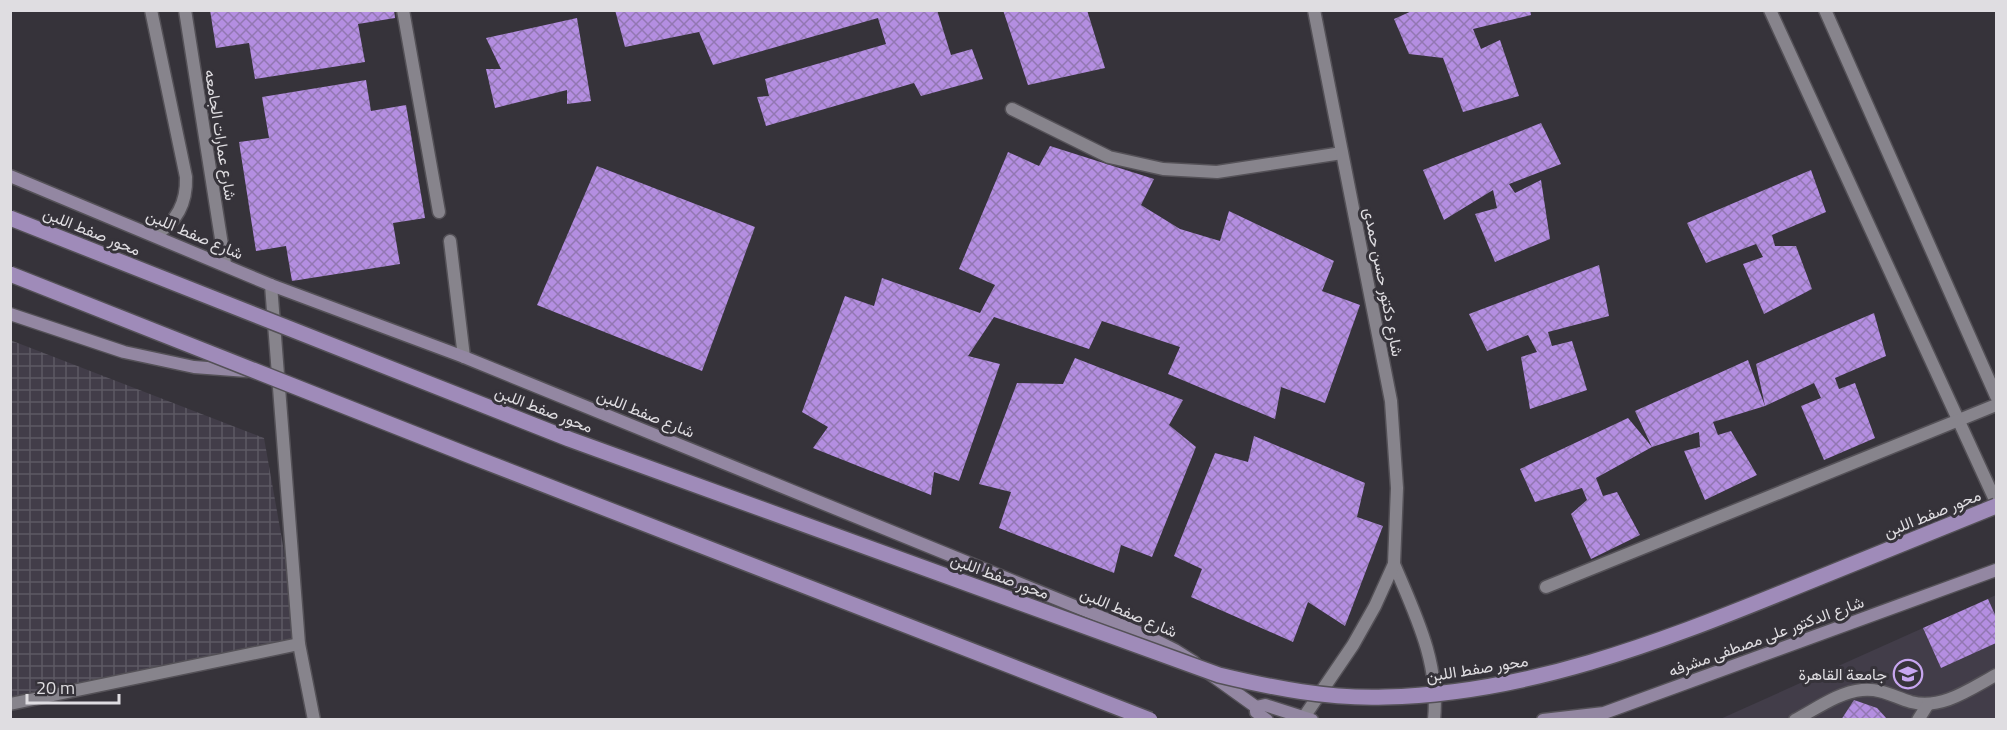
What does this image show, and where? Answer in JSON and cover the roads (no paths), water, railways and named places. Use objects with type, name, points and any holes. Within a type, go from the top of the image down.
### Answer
[{"type":"main road","name":"محور صفط اللبن","points":[[10,218],[569,439],[1219,675],[1268,686],[1342,696],[1384,698],[1454,691],[1561,672],[1637,649],[1731,614],[1996,504]]},
{"type":"main road","points":[[10,274],[1150,720]]},
{"type":"street","points":[[152,10],[186,177],[186,189],[179,213],[164,229],[154,235]]},
{"type":"street","name":"شارع عمارات الجامعه","points":[[185,10],[225,264]]},
{"type":"street","points":[[403,10],[439,212]]},
{"type":"street","name":"شارع دكتور حسن حمدى","points":[[1308,718],[1375,606],[1394,564],[1397,488],[1391,401],[1314,10]]},
{"type":"street","points":[[1770,10],[1996,504]]},
{"type":"street","points":[[1825,10],[1996,396]]},
{"type":"street","points":[[1012,109],[1109,157],[1163,170],[1217,171],[1342,153]]},
{"type":"street","name":"شارع صفط اللبن","points":[[10,176],[271,285],[464,357],[1143,634],[1191,660],[1256,707],[1265,705],[1308,718]]},
{"type":"street","points":[[450,241],[464,357]]},
{"type":"street","points":[[271,285],[299,645],[314,720]]},
{"type":"street","points":[[10,314],[124,352],[194,366],[260,373]]},
{"type":"street","points":[[1546,587],[1996,405]]},
{"type":"street","name":"شارع دكتور حسن حمدى","points":[[1394,564],[1421,628],[1432,663],[1436,702],[1434,720]]},
{"type":"street","name":"شارع الدكتور على مصطفى مشرفه","points":[[1544,720],[1604,713],[1996,570]]},
{"type":"street","points":[[10,704],[299,645]]},
{"type":"street","points":[[1795,720],[1845,693],[1878,690],[1911,702],[1928,704],[1943,702],[1996,675]]},
{"type":"street","points":[[1918,720],[1928,704]]},
{"type":"street","name":"شارع صفط اللبن","points":[[1256,707],[1256,712],[1267,720]]},
{"type":"street","points":[[1587,720],[1604,713]]},
{"type":"place","name":"جامعة القاهرة","points":[[1908,674]]}]
